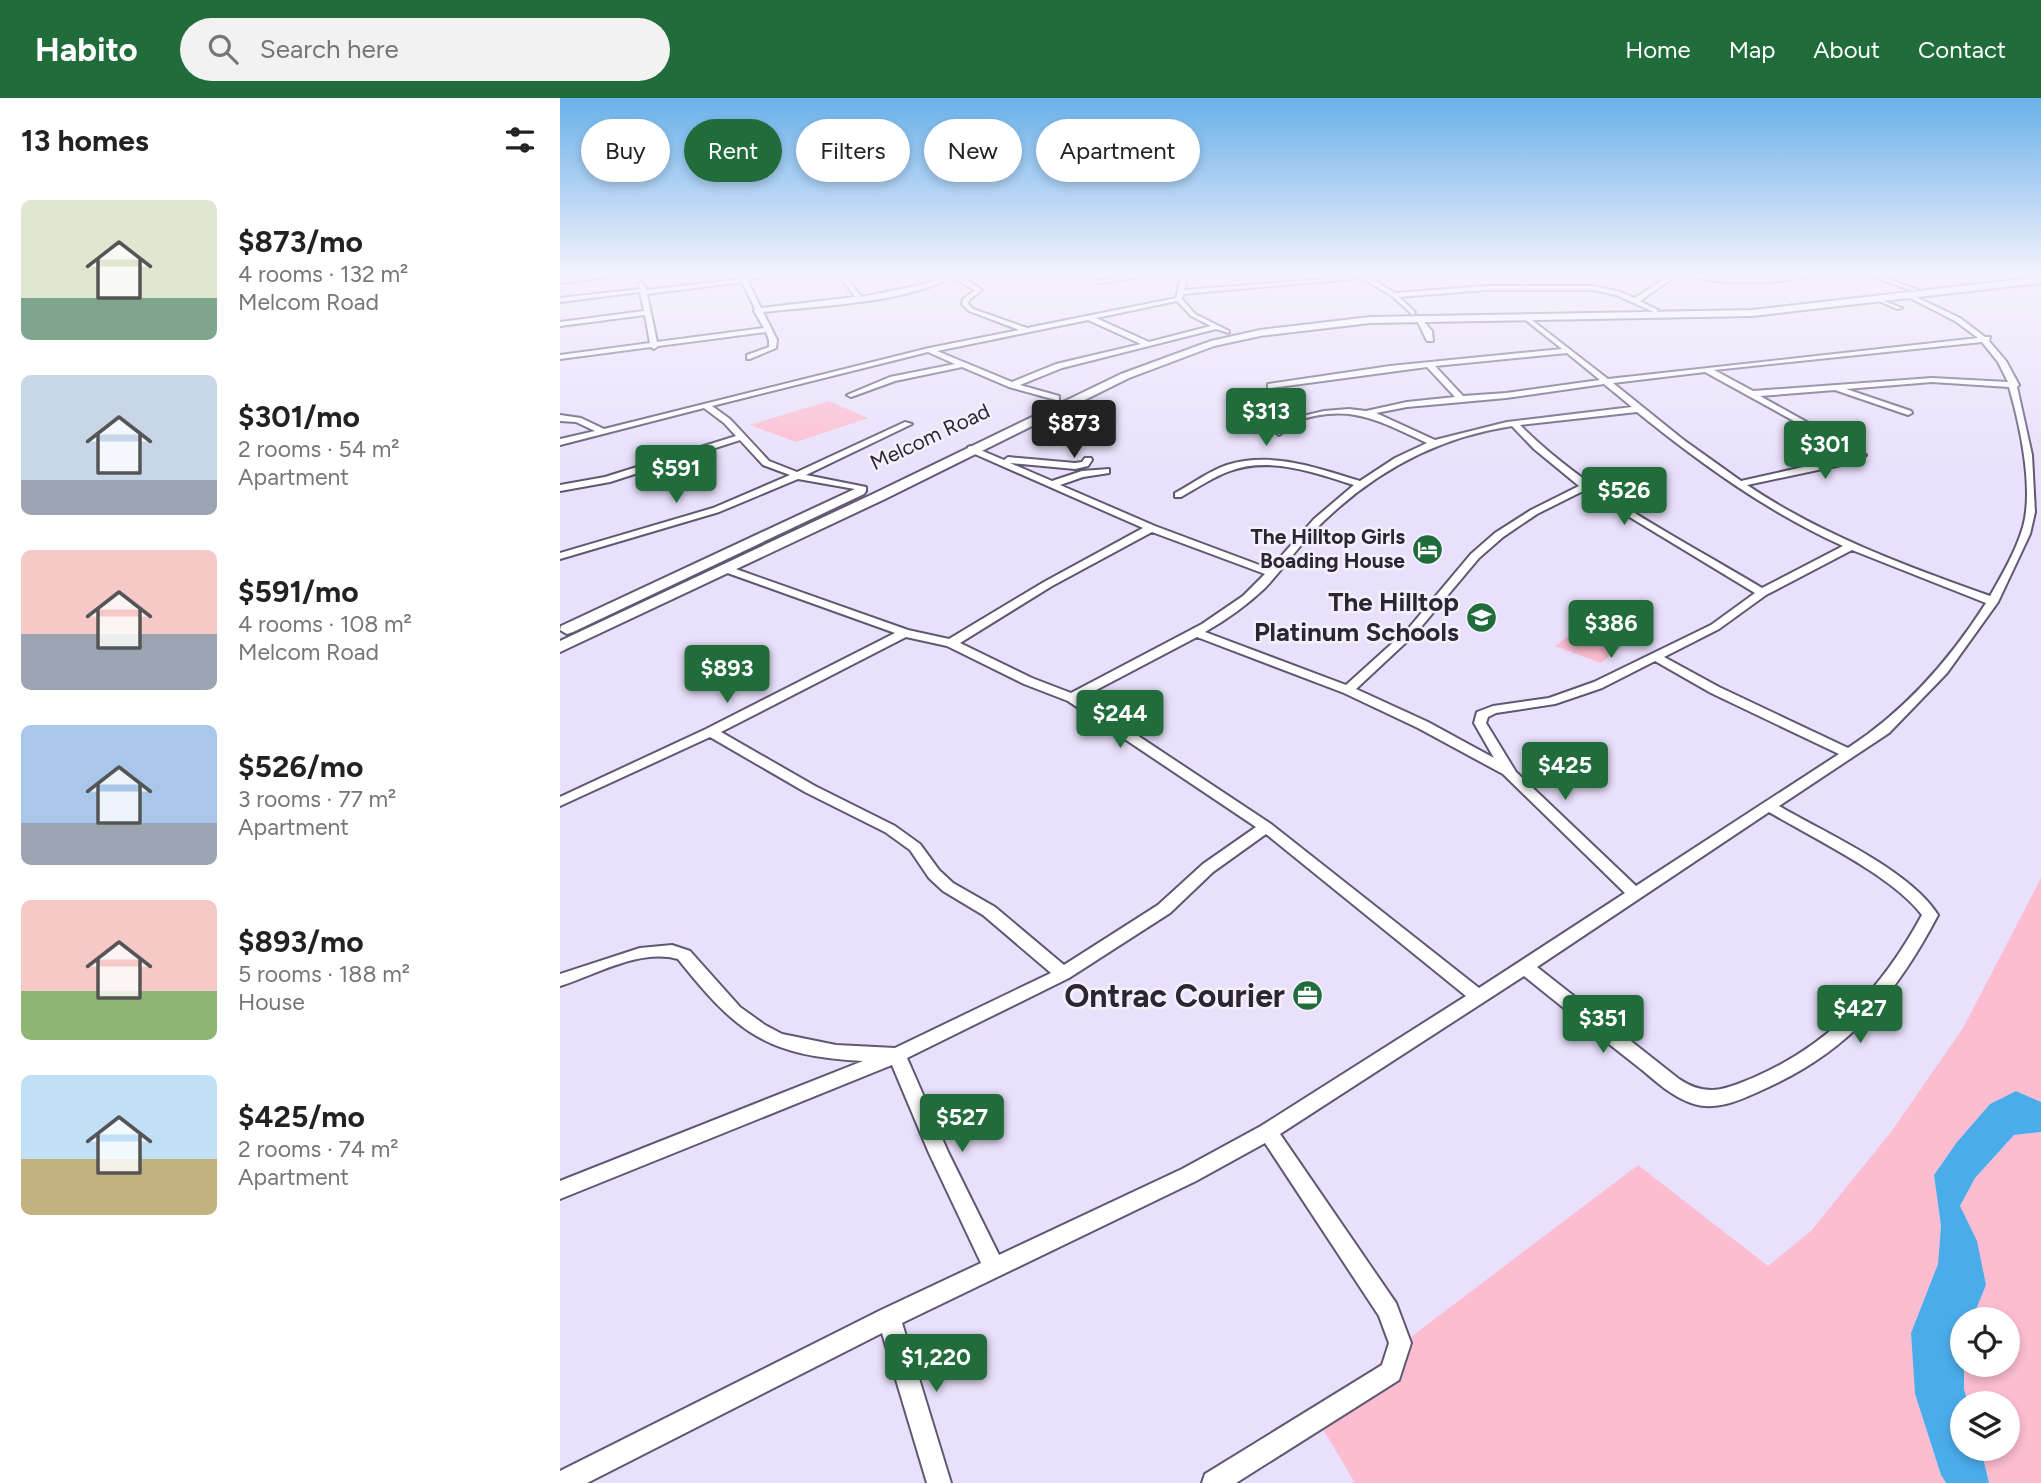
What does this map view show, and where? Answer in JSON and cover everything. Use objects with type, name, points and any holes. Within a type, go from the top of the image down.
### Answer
[{"type":"main road","name":"Melcom Road","points":[[900,472],[1056,398],[1161,351],[1200,338]]},
{"type":"main road","points":[[560,647],[1125,376],[1168,358],[1237,338]]},
{"type":"main road","name":"Melcom Road","points":[[560,633],[875,484]]},
{"type":"main road","points":[[706,562],[726,569]]},
{"type":"street","points":[[652,338],[654,347]]},
{"type":"street","points":[[560,357],[716,338]]},
{"type":"street","points":[[750,357],[772,348],[771,338]]},
{"type":"street","points":[[560,442],[985,338]]},
{"type":"street","points":[[1134,338],[1146,343]]},
{"type":"street","points":[[1012,385],[1059,366],[1177,338]]},
{"type":"street","points":[[1552,338],[1638,409],[1739,484],[1783,512],[1850,547],[1992,601]]},
{"type":"street","points":[[561,1483],[889,1318],[1189,1175],[1268,1132],[1525,967],[1884,730],[1934,681],[1992,601],[2012,565],[2029,524],[2028,462],[2015,386],[1998,353],[1984,338]]},
{"type":"street","points":[[1279,432],[1281,424],[1291,419],[1333,413],[1368,413],[1400,405],[1527,393],[1603,381],[1987,340]]},
{"type":"street","points":[[929,350],[1012,385],[1056,398]]},
{"type":"street","points":[[1270,386],[1430,365],[1569,351]]},
{"type":"street","points":[[851,395],[893,379],[963,364]]},
{"type":"street","points":[[1430,365],[1461,398]]},
{"type":"street","points":[[1707,370],[1862,456],[1739,484]]},
{"type":"street","points":[[1750,394],[1932,380],[2015,386]]},
{"type":"street","points":[[1830,387],[1908,413]]},
{"type":"street","points":[[705,405],[727,421],[766,463],[799,476],[863,489]]},
{"type":"street","points":[[1072,698],[1194,632],[1245,600],[1307,531],[1361,484],[1435,443],[1515,425],[1638,409]]},
{"type":"street","points":[[1368,413],[1435,443]]},
{"type":"street","points":[[560,418],[578,420],[602,431]]},
{"type":"street","points":[[560,556],[716,510],[799,476],[908,424]]},
{"type":"street","points":[[1515,425],[1537,447],[1585,486],[1762,593]]},
{"type":"street","points":[[560,488],[607,480],[742,437]]},
{"type":"street","points":[[971,449],[1151,528],[1272,573]]},
{"type":"street","points":[[993,459],[1075,466],[1085,464],[1088,460]]},
{"type":"street","points":[[1178,495],[1231,467],[1256,464],[1300,466],[1361,484]]},
{"type":"street","points":[[1050,485],[1082,474],[1106,471]]},
{"type":"street","points":[[1348,690],[1412,631],[1475,556],[1534,512],[1585,486]]},
{"type":"street","points":[[951,643],[1048,584],[1151,528]]},
{"type":"street","points":[[1634,894],[1509,772],[1480,723],[1482,715],[1493,710],[1551,701],[1598,685],[1715,627],[1762,593],[1850,547]]},
{"type":"street","points":[[726,569],[905,633],[951,643],[1028,681],[1072,698],[1266,827],[1479,997]]},
{"type":"street","points":[[1194,632],[1348,690],[1423,725],[1509,772]]},
{"type":"street","points":[[560,802],[710,732],[905,633]]},
{"type":"street","points":[[1656,657],[1715,690],[1848,753]]},
{"type":"street","points":[[710,732],[810,789],[890,829],[915,847],[934,874],[948,887],[989,911],[1063,974]]},
{"type":"street","points":[[1525,967],[1609,1036],[1688,1094],[1704,1099],[1724,1098],[1767,1081],[1815,1055],[1850,1028],[1902,963],[1930,915],[1920,901],[1895,882],[1769,806]]},
{"type":"street","points":[[560,1190],[897,1055],[1063,974],[1164,909],[1208,868],[1266,827]]},
{"type":"street","points":[[560,980],[656,950],[676,951],[684,955],[727,1007],[756,1030],[827,1051],[897,1055]]},
{"type":"street","points":[[897,1055],[939,1153],[994,1268]]},
{"type":"street","points":[[1214,1483],[1391,1372],[1400,1343],[1388,1310],[1268,1132]]},
{"type":"street","points":[[889,1318],[939,1483]]},
{"type":"shaded area","points":[[829,401],[868,418],[796,442],[750,425]]},
{"type":"shaded area","points":[[1595,616],[1639,632],[1601,663],[1555,646]]},
{"type":"shaded area","points":[[2041,878],[2041,1102],[2016,1091],[1990,1104],[1957,1142],[1934,1175],[1941,1226],[1938,1264],[1911,1333],[1915,1394],[1946,1483],[1355,1483],[1315,1416],[1420,1330],[1638,1165],[1768,1266],[1811,1231],[1891,1132],[1963,1028]]},
{"type":"shaded area","points":[[2041,1132],[2041,1483],[1989,1483],[1984,1461],[2020,1461],[2020,1391],[1964,1389],[1964,1377],[2020,1377],[2020,1307],[1977,1307],[1986,1285],[1960,1206],[1975,1178],[2014,1135]]},
{"type":"water","points":[[2016,1091],[2041,1102],[2041,1132],[2014,1135],[1975,1178],[1960,1206],[1977,1241],[1986,1285],[1977,1307],[1950,1307],[1950,1377],[1964,1377],[1965,1391],[1950,1391],[1950,1461],[1984,1461],[1989,1483],[1946,1483],[1915,1394],[1911,1333],[1938,1264],[1941,1226],[1934,1175],[1957,1142],[1990,1104]]},
{"type":"place","name":"The Hilltop Girls Boading House","points":[[1428,549]]},
{"type":"place","name":"The Hilltop Platinum Schools","points":[[1482,617]]},
{"type":"place","name":"Ontrac Courier","points":[[1308,996]]}]
